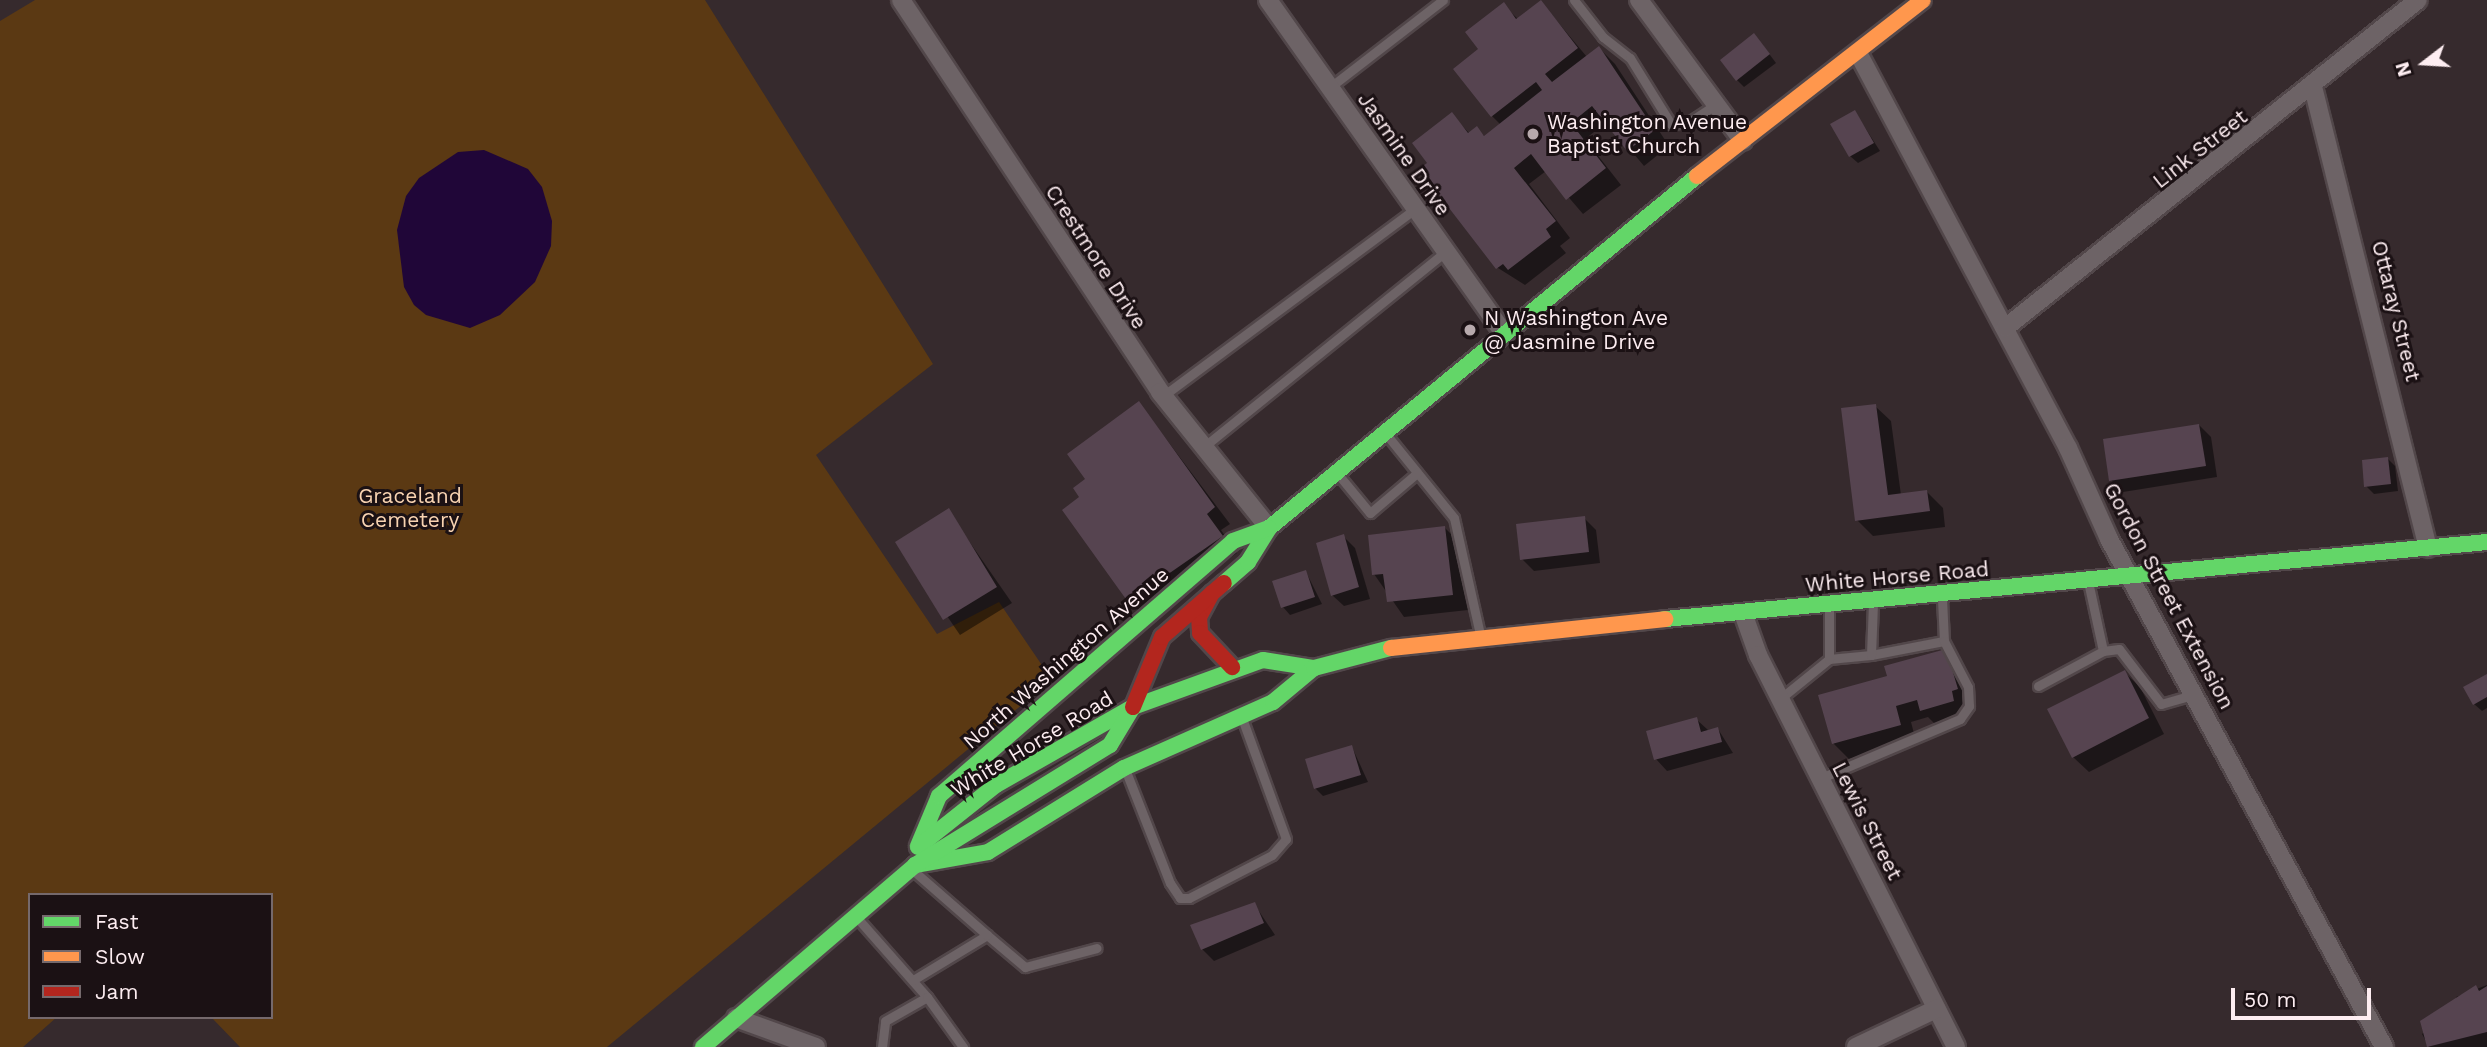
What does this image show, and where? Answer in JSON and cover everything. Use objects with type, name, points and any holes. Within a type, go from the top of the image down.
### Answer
[{"type":"main road","name":"North Washington Avenue","points":[[913,867],[1110,745],[1133,707],[1162,637],[1248,562],[1269,528],[1504,332],[1923,0]]},
{"type":"main road","name":"North Washington Avenue","points":[[918,847],[939,796],[1233,541],[1269,528]]},
{"type":"main road","name":"White Horse Road","points":[[703,1047],[913,867],[988,852],[1124,768],[1273,702],[1314,668],[1367,653],[1481,637],[2487,542]]},
{"type":"main road","points":[[1212,593],[1199,617],[1200,633],[1232,667]]},
{"type":"main road","name":"White Horse Road","points":[[918,847],[996,785],[1133,707],[1232,667],[1263,660],[1314,668]]},
{"type":"main road","points":[[913,867],[918,847]]},
{"type":"street","name":"Crestmore Drive","points":[[901,0],[1163,396],[1202,449],[1269,528]]},
{"type":"street","name":"Jasmine Drive","points":[[1268,0],[1504,332]]},
{"type":"street","points":[[1639,0],[1743,141]]},
{"type":"street","name":"Link Street","points":[[2006,328],[2313,87],[2418,0]]},
{"type":"street","name":"Gordon Street Extension","points":[[1858,53],[2006,328],[2130,575],[2384,1047]]},
{"type":"street","name":"Ottaray Street","points":[[2313,87],[2428,548]]},
{"type":"street","name":"Lewis Street","points":[[1744,612],[1781,698],[1956,1047]]},
{"type":"street","points":[[1856,1047],[1936,1009]]},
{"type":"street","points":[[736,1018],[816,1047]]},
{"type":"lane","points":[[1329,88],[1443,0]]},
{"type":"lane","points":[[1574,0],[1630,58],[1671,124],[1689,122],[1715,105]]},
{"type":"lane","points":[[1163,396],[1415,209]]},
{"type":"lane","points":[[1202,449],[1445,252]]},
{"type":"lane","points":[[1384,432],[1454,518],[1481,637]]},
{"type":"lane","points":[[1336,472],[1370,513],[1417,473]]},
{"type":"lane","points":[[2088,580],[2103,651]]},
{"type":"lane","points":[[1821,778],[1960,719],[1969,706],[1968,687],[1944,642],[1941,594]]},
{"type":"lane","points":[[1871,655],[1873,600]]},
{"type":"lane","points":[[1829,604],[1829,659]]},
{"type":"lane","points":[[1781,698],[1829,659],[1871,655],[1944,642]]},
{"type":"lane","points":[[2038,686],[2103,651],[2119,649],[2161,704],[2196,694]]},
{"type":"lane","points":[[1124,768],[1170,883],[1180,898],[1189,898],[1272,855],[1286,839],[1241,716]]},
{"type":"lane","points":[[913,867],[1025,967],[1097,948]]},
{"type":"lane","points":[[854,915],[913,979],[962,1047]]},
{"type":"lane","points":[[913,979],[987,935]]},
{"type":"lane","points":[[882,1047],[885,1021],[927,997]]},
{"type":"green space","name":"Graceland Cemetery","points":[[35,0],[705,0],[933,364],[816,455],[937,634],[999,602],[1052,680],[607,1047],[240,1047],[213,1019],[273,1019],[273,893],[28,893],[28,1019],[55,1019],[23,1047],[0,1047],[0,21]]},
{"type":"shaded area","points":[[484,150],[528,169],[542,187],[552,221],[551,246],[535,282],[500,315],[470,328],[426,315],[414,305],[404,287],[397,230],[406,196],[419,178],[458,152]]},
{"type":"building","name":"Washington Avenue Baptist Church","points":[[1541,0],[1578,48],[1545,74],[1552,82],[1599,46],[1655,130],[1627,151],[1592,106],[1571,123],[1606,168],[1566,200],[1531,154],[1514,168],[1556,221],[1546,229],[1551,237],[1508,270],[1503,264],[1496,269],[1419,169],[1427,163],[1412,143],[1452,112],[1468,133],[1477,126],[1484,136],[1542,90],[1536,82],[1491,117],[1453,69],[1478,49],[1465,32],[1504,2],[1516,19]]},
{"type":"building","points":[[1754,33],[1770,54],[1736,81],[1720,60]]},
{"type":"building","points":[[1855,110],[1874,143],[1849,157],[1830,124]]},
{"type":"building","points":[[1139,401],[1215,507],[1207,514],[1223,536],[1128,602],[1062,510],[1079,497],[1073,488],[1085,479],[1067,454]]},
{"type":"building","points":[[1876,404],[1888,495],[1927,490],[1930,511],[1855,521],[1841,408]]},
{"type":"building","points":[[2199,424],[2206,466],[2109,481],[2103,439]]},
{"type":"building","points":[[2388,457],[2391,484],[2364,487],[2362,460]]},
{"type":"building","points":[[949,508],[997,587],[943,620],[895,542]]},
{"type":"building","points":[[1585,516],[1589,552],[1520,560],[1516,524]]},
{"type":"building","points":[[1445,526],[1453,595],[1387,602],[1383,574],[1372,575],[1368,535]]},
{"type":"building","points":[[1344,534],[1359,587],[1331,596],[1316,543]]},
{"type":"building","points":[[1306,570],[1315,597],[1281,608],[1272,581]]},
{"type":"building","points":[[1946,649],[1958,689],[1952,691],[1954,701],[1920,711],[1917,700],[1896,706],[1901,725],[1832,744],[1818,695],[1887,676],[1884,666]]},
{"type":"building","points":[[2125,670],[2149,718],[2072,758],[2047,709]]},
{"type":"building","points":[[2487,674],[2487,697],[2473,705],[2463,687]]},
{"type":"building","points":[[1697,717],[1701,732],[1718,727],[1722,742],[1654,760],[1646,731]]},
{"type":"building","points":[[1352,745],[1361,775],[1314,789],[1305,759]]},
{"type":"building","points":[[1255,902],[1264,923],[1201,950],[1190,925]]},
{"type":"building","points":[[2476,985],[2479,991],[2487,986],[2487,1032],[2427,1047],[2420,1021]]},
{"type":"traffic: fast","points":[[1224,583],[1248,562],[1269,528],[1697,176]]},
{"type":"traffic: fast","points":[[918,846],[939,796],[1233,541],[1269,528]]},
{"type":"traffic: fast","points":[[1665,619],[2487,542]]},
{"type":"traffic: fast","points":[[915,865],[988,852],[1124,768],[1273,702],[1314,668],[1391,648]]},
{"type":"traffic: fast","points":[[918,847],[996,785],[1133,707],[1263,660],[1314,668]]},
{"type":"traffic: fast","points":[[703,1047],[915,865],[1110,745],[1133,707]]},
{"type":"traffic: slow","points":[[1697,176],[1923,0]]},
{"type":"traffic: slow","points":[[1391,648],[1665,619]]},
{"type":"traffic: jam","points":[[1133,707],[1162,637],[1224,583]]},
{"type":"traffic: jam","points":[[1212,593],[1199,617],[1200,633],[1232,667]]},
{"type":"place","name":"Washington Avenue Baptist Church","points":[[1533,134]]},
{"type":"place","name":"N Washington Ave @ Jasmine Drive","points":[[1470,330]]}]
